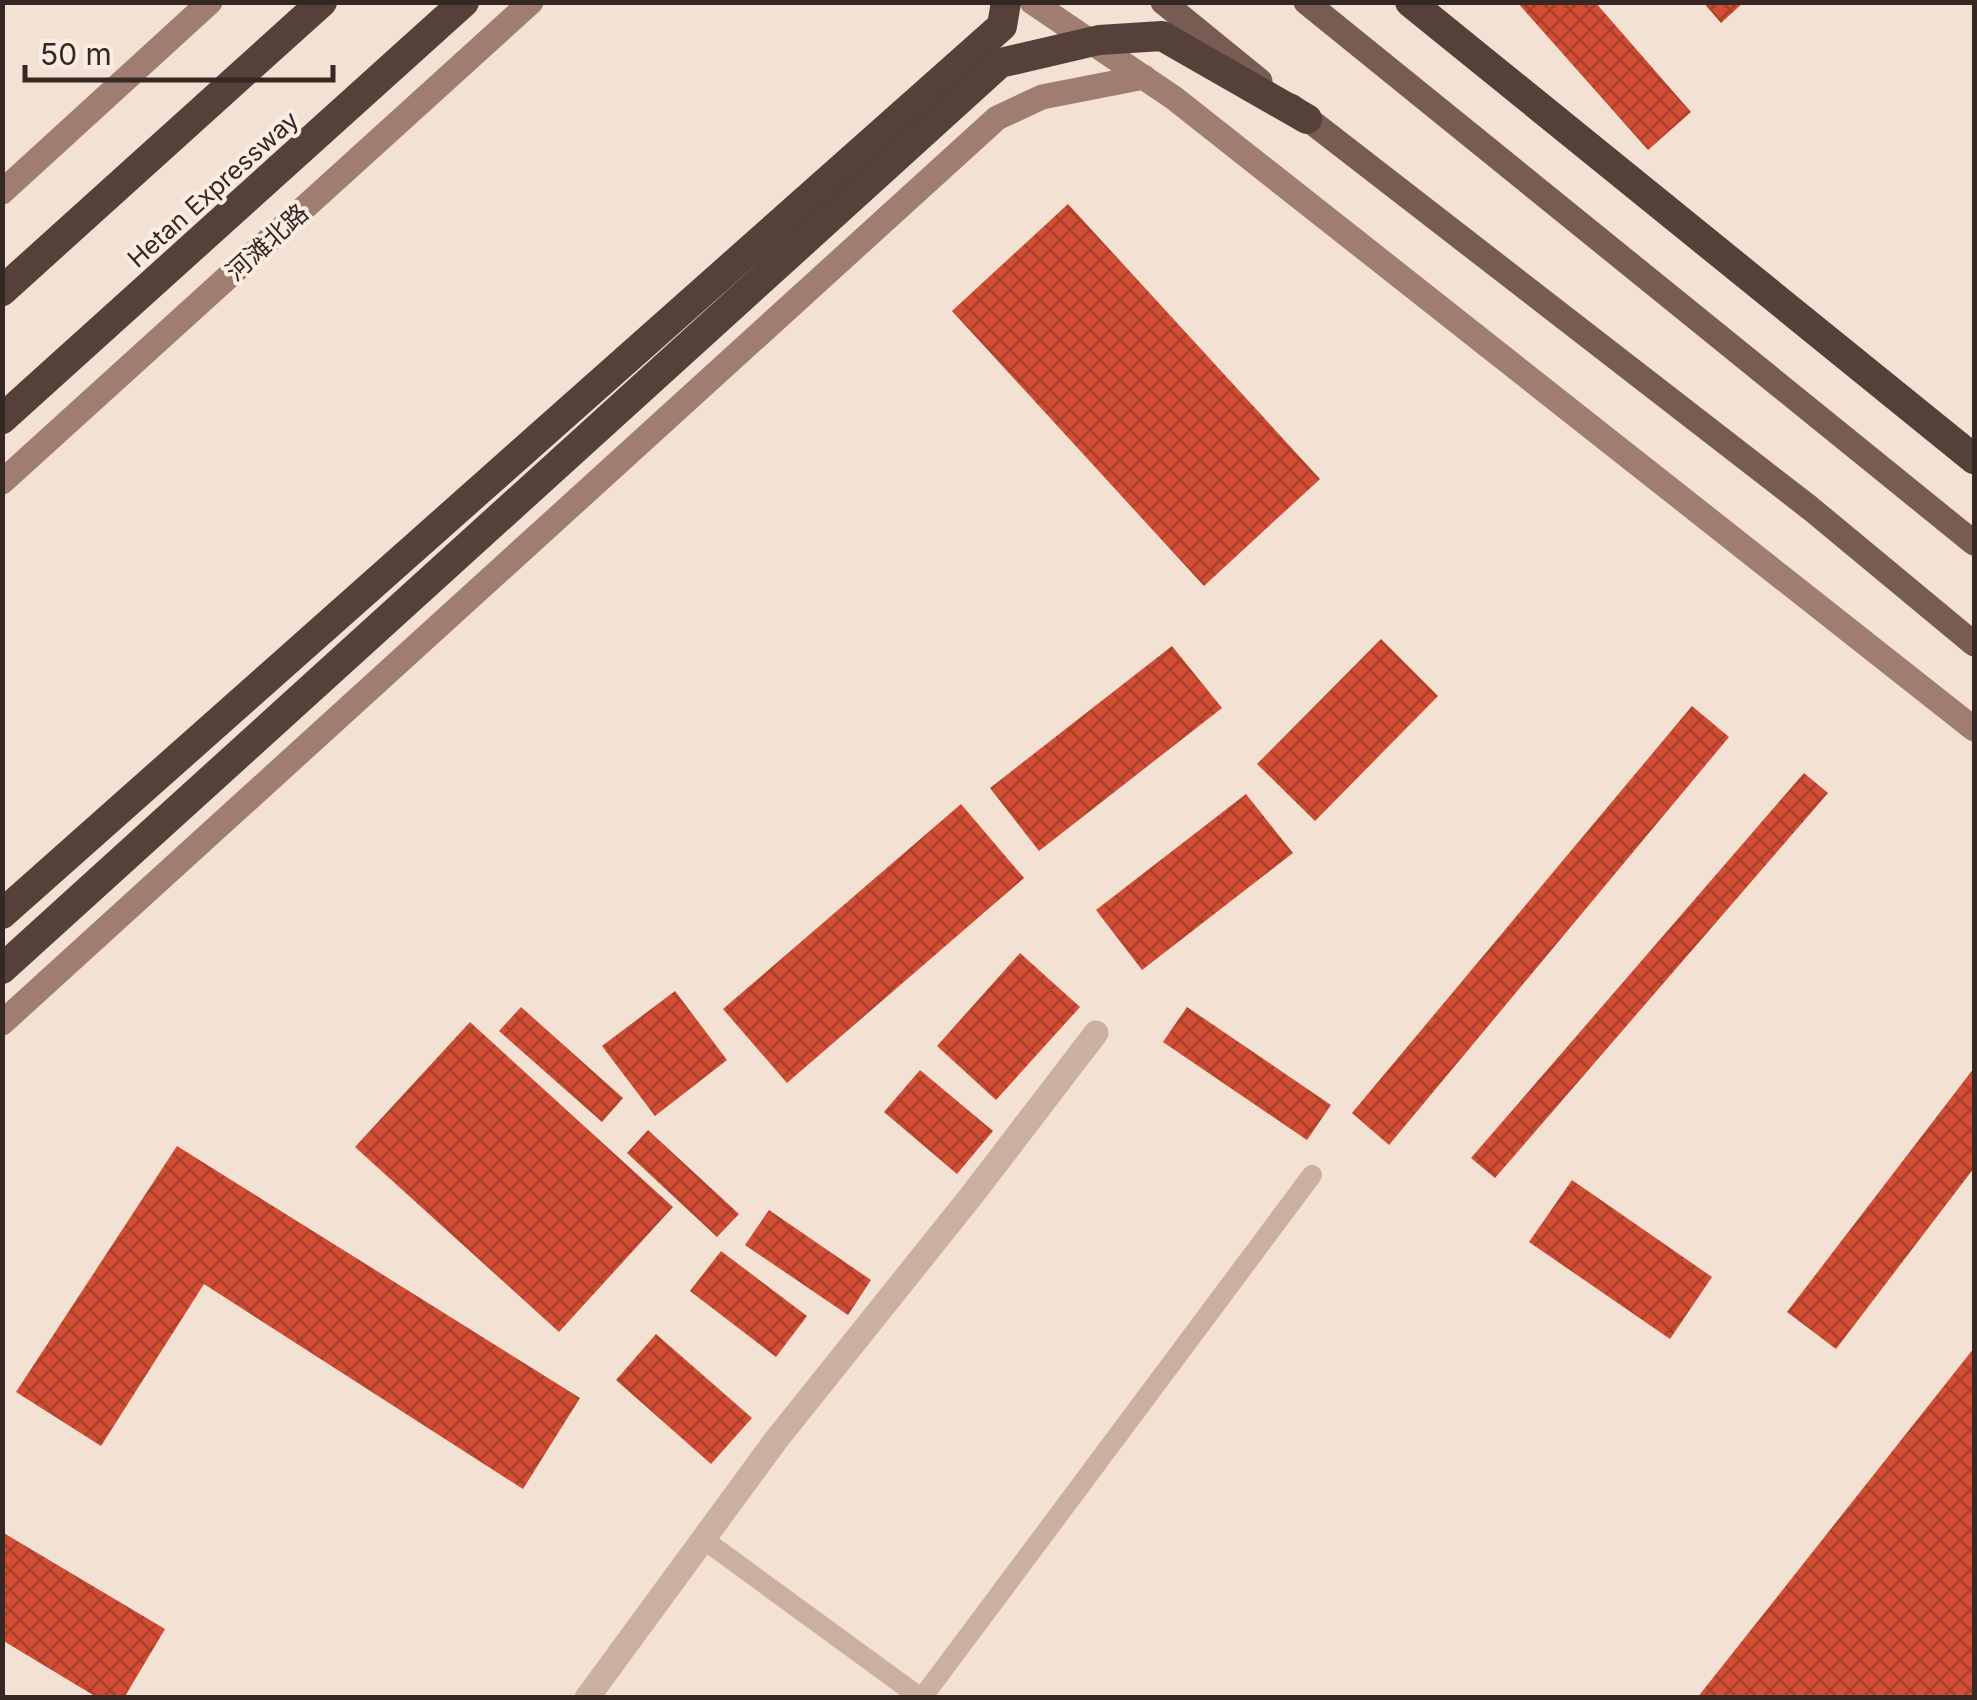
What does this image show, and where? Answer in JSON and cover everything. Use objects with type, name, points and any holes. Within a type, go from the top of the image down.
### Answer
[{"type":"highway","points":[[2,291],[322,2]]},
{"type":"highway","name":"Hetan Expressway","points":[[2,419],[464,2]]},
{"type":"highway","points":[[2,914],[1002,26],[1006,2]]},
{"type":"highway","points":[[1410,2],[1974,458]]},
{"type":"highway","points":[[2,970],[1000,63],[1099,40],[1162,36],[1308,119]]},
{"type":"main road","points":[[1163,2],[1810,508],[1974,644]]},
{"type":"main road","points":[[1306,2],[1974,544]]},
{"type":"street","points":[[2,192],[210,2]]},
{"type":"street","name":"河滩北路","points":[[2,482],[531,2]]},
{"type":"street","points":[[1032,2],[1190,110],[1974,729]]},
{"type":"street","points":[[2,1023],[998,118],[1042,97],[1144,78]]},
{"type":"street","points":[[587,1698],[776,1440],[1096,1033]]},
{"type":"lane","points":[[703,1539],[921,1698],[1312,1175]]},
{"type":"building","points":[[1517,2],[1595,2],[1691,112],[1648,150]]},
{"type":"building","points":[[1703,2],[1744,2],[1721,23]]},
{"type":"building","points":[[1068,204],[1320,479],[1204,586],[952,311]]},
{"type":"building","points":[[1381,639],[1438,696],[1315,821],[1257,764]]},
{"type":"building","points":[[1172,646],[1222,708],[1039,851],[990,788]]},
{"type":"building","points":[[1692,706],[1729,737],[1389,1145],[1352,1113]]},
{"type":"building","points":[[1804,773],[1828,793],[1495,1178],[1471,1158]]},
{"type":"building","points":[[1246,794],[1293,853],[1142,970],[1096,910]]},
{"type":"building","points":[[961,804],[1024,878],[787,1083],[723,1009]]},
{"type":"building","points":[[1020,953],[1080,1007],[996,1100],[937,1046]]},
{"type":"building","points":[[675,991],[727,1060],[655,1116],[602,1046]]},
{"type":"building","points":[[521,1007],[623,1098],[602,1122],[499,1031]]},
{"type":"building","points":[[1187,1007],[1331,1105],[1307,1140],[1163,1042]]},
{"type":"building","points":[[470,1022],[673,1207],[559,1332],[355,1147]]},
{"type":"building","points":[[1974,1068],[1974,1168],[1836,1349],[1787,1312]]},
{"type":"building","points":[[920,1070],[993,1131],[957,1174],[884,1112]]},
{"type":"building","points":[[648,1130],[739,1214],[717,1237],[627,1153]]},
{"type":"building","points":[[177,1146],[580,1398],[523,1489],[204,1284],[101,1446],[16,1392]]},
{"type":"building","points":[[1572,1180],[1712,1277],[1670,1339],[1529,1242]]},
{"type":"building","points":[[769,1210],[871,1280],[848,1315],[745,1245]]},
{"type":"building","points":[[721,1251],[807,1316],[776,1357],[690,1291]]},
{"type":"building","points":[[656,1334],[752,1418],[711,1464],[616,1380]]},
{"type":"building","points":[[1974,1348],[1974,1698],[1697,1698]]},
{"type":"building","points":[[2,1532],[165,1629],[124,1698],[98,1698],[2,1640]]}]
